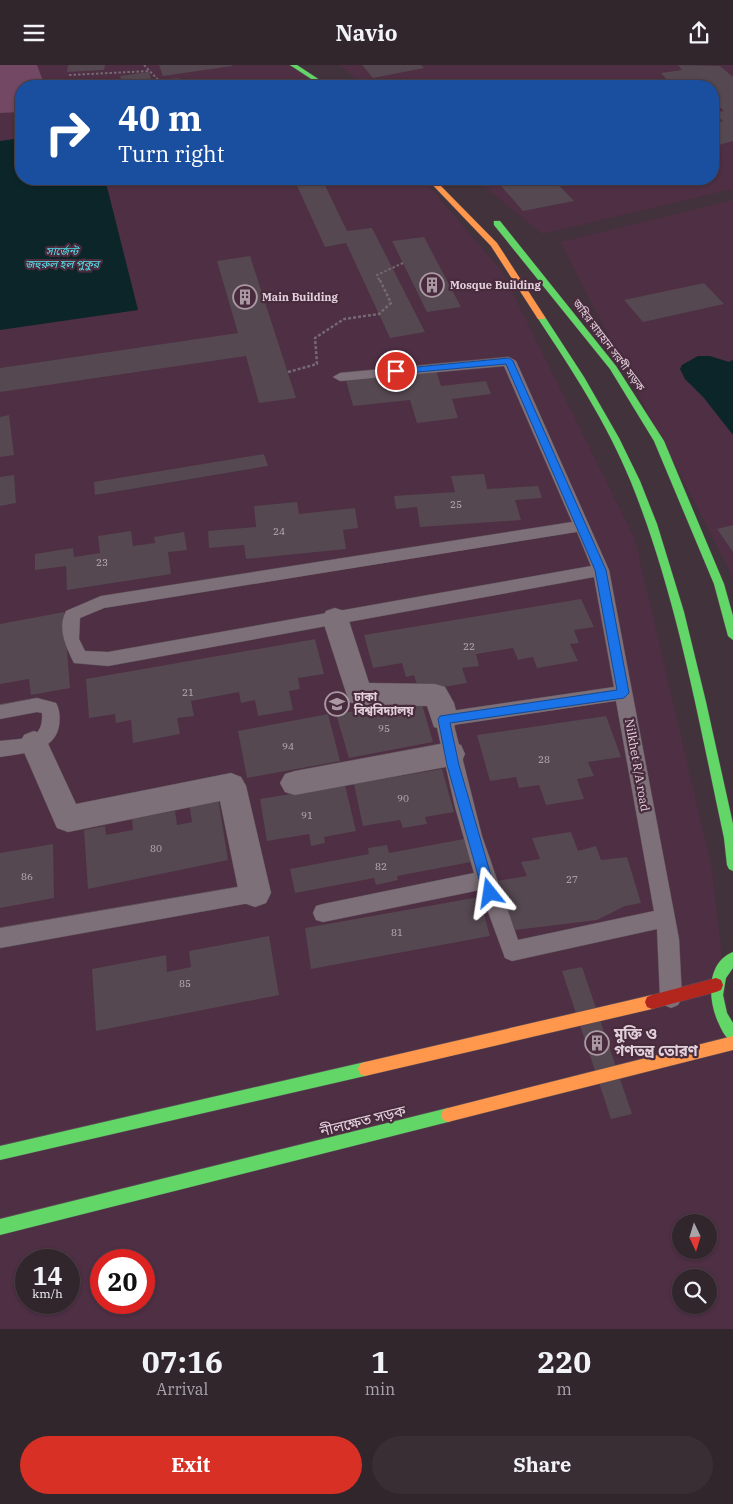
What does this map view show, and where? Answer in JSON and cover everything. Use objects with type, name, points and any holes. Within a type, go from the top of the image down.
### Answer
[{"type":"main road","points":[[293,65],[317,80]]},
{"type":"main road","points":[[314,65],[336,79]]},
{"type":"main road","points":[[436,185],[494,245],[596,400],[635,481],[675,593],[730,839],[733,865]]},
{"type":"main road","name":"জহির রায়হান সরণী সড়ক","points":[[486,211],[512,239],[613,368],[659,441],[719,584],[733,636]]},
{"type":"main road","points":[[733,958],[720,972],[716,985],[716,1000],[720,1014],[733,1035]]},
{"type":"main road","points":[[0,1153],[671,998],[716,985]]},
{"type":"main road","name":"নীলক্ষেত সড়ক","points":[[0,1227],[733,1043]]},
{"type":"street","points":[[335,618],[359,695],[435,695],[440,703],[444,719]]},
{"type":"street","points":[[34,743],[68,819],[231,787],[256,893]]},
{"type":"street","points":[[296,783],[451,754]]},
{"type":"lane","name":"Nilkhet R/A road","points":[[340,377],[509,361],[601,570],[669,939],[671,998]]},
{"type":"lane","points":[[581,526],[101,603],[72,615],[71,639],[80,658],[108,659],[601,570]]},
{"type":"lane","points":[[624,693],[444,719],[451,754],[486,880],[512,951],[665,917]]},
{"type":"lane","points":[[0,712],[37,705],[50,708],[52,730],[45,739],[34,743],[0,749]]},
{"type":"lane","points":[[322,913],[486,880]]},
{"type":"lane","points":[[0,938],[256,893]]},
{"type":"path","points":[[144,65],[158,80]]},
{"type":"path","points":[[70,75],[150,71]]},
{"type":"path","points":[[288,372],[317,364],[315,338],[344,319],[379,314],[391,303],[377,275],[403,263]]},
{"type":"shaded area","name":"ঢাকা বিশ্ববিদ্যালয়","points":[[0,65],[295,65],[315,80],[15,80],[15,185],[428,185],[502,271],[635,539],[712,869],[733,1055],[733,1329],[0,1329]]},
{"type":"shaded area","points":[[0,65],[37,65],[43,80],[15,80],[15,112],[0,113]]},
{"type":"shaded area","points":[[339,65],[733,65],[733,189],[542,234],[482,185],[719,185],[719,80],[358,80]]},
{"type":"shaded area","points":[[733,200],[733,577],[560,242]]},
{"type":"water","name":"সার্জেন্ট জহুরুল হল পুকুর","points":[[15,139],[15,185],[107,185],[138,310],[0,330],[0,141]]},
{"type":"water","points":[[698,356],[710,356],[729,362],[733,360],[733,435],[704,398],[685,379],[680,369],[682,365]]},
{"type":"building","points":[[68,65],[105,65],[104,70],[67,72]]},
{"type":"building","points":[[159,65],[232,65],[232,66],[163,76]]},
{"type":"building","points":[[362,65],[421,65],[424,68],[373,78]]},
{"type":"building","points":[[678,65],[720,66],[733,77],[733,141],[719,145],[719,122],[723,121],[719,118],[719,112],[724,111],[719,106],[719,80],[659,80],[666,79],[661,73],[682,70]]},
{"type":"building","points":[[149,72],[151,80],[121,80],[120,76]]},
{"type":"building","points":[[179,78],[180,80],[162,80]]},
{"type":"building","points":[[297,185],[325,185],[347,231],[372,228],[425,332],[390,338],[346,243],[325,247]]},
{"type":"building","points":[[500,185],[559,185],[574,201],[523,211]]},
{"type":"building","name":"Mosque Building","points":[[424,237],[461,307],[427,312],[392,241]]},
{"type":"building","name":"Main Building","points":[[250,256],[296,398],[259,403],[246,356],[0,392],[0,368],[238,333],[217,261]]},
{"type":"building","points":[[704,283],[724,304],[643,322],[624,300]]},
{"type":"building","points":[[436,370],[441,386],[486,381],[491,394],[452,399],[458,418],[417,423],[410,400],[353,406],[346,380]]},
{"type":"building","points":[[9,415],[14,455],[0,457],[0,417]]},
{"type":"building","points":[[264,454],[268,466],[95,495],[94,482]]},
{"type":"building","points":[[484,474],[487,489],[538,486],[542,498],[515,500],[521,520],[420,527],[417,507],[396,509],[394,496],[455,492],[451,476]]},
{"type":"building","points":[[14,475],[16,503],[0,506],[0,477]]},
{"type":"building","points":[[297,502],[299,514],[355,508],[358,528],[343,530],[346,549],[246,559],[244,545],[209,548],[208,531],[256,527],[254,506]]},
{"type":"building","points":[[733,525],[733,552],[717,529]]},
{"type":"building","points":[[131,531],[133,546],[155,543],[154,537],[184,532],[187,550],[168,552],[171,574],[67,590],[66,566],[35,570],[35,554],[73,548],[74,557],[100,553],[98,536]]},
{"type":"building","points":[[581,599],[594,627],[574,630],[579,643],[570,644],[578,661],[537,668],[533,657],[518,660],[513,648],[476,654],[479,666],[462,668],[467,683],[419,691],[414,675],[406,677],[402,663],[373,668],[364,635]]},
{"type":"building","points":[[64,612],[70,688],[31,695],[29,679],[0,684],[0,624]]},
{"type":"building","points":[[315,639],[324,674],[298,678],[300,689],[289,691],[293,710],[258,716],[255,700],[241,703],[239,692],[191,701],[194,716],[177,718],[180,734],[133,743],[131,720],[116,723],[115,714],[89,718],[86,679]]},
{"type":"building","points":[[421,701],[433,742],[349,758],[336,714]]},
{"type":"building","points":[[328,714],[340,761],[247,778],[238,731]]},
{"type":"building","points":[[606,716],[621,757],[588,762],[594,776],[577,779],[584,799],[546,805],[539,785],[519,788],[516,777],[490,781],[477,735]]},
{"type":"building","points":[[442,769],[454,812],[425,817],[427,824],[403,828],[400,820],[363,826],[354,784]]},
{"type":"building","points":[[345,785],[356,831],[324,837],[325,843],[311,846],[309,834],[267,841],[260,799]]},
{"type":"building","points":[[218,798],[228,860],[88,889],[84,830],[105,826],[106,835],[133,830],[132,819],[175,811],[177,825],[192,822],[189,803]]},
{"type":"building","points":[[571,832],[578,851],[596,846],[601,860],[627,857],[641,903],[625,906],[597,920],[515,930],[497,881],[527,876],[521,862],[540,859],[532,838]]},
{"type":"building","points":[[464,839],[471,862],[397,876],[398,880],[376,885],[374,878],[295,893],[290,869],[369,854],[368,848],[387,845],[389,853]]},
{"type":"building","points":[[53,844],[54,898],[0,908],[0,853]]},
{"type":"building","points":[[479,897],[490,936],[311,969],[305,928]]},
{"type":"building","points":[[269,936],[279,995],[96,1031],[92,969],[166,955],[167,972],[191,967],[189,951]]},
{"type":"building","name":"মুক্তি ও গণতন্ত্র তোরণ","points":[[582,967],[632,1114],[611,1119],[562,971]]},
{"type":"traffic: fast","points":[[293,65],[317,80]]},
{"type":"traffic: fast","points":[[497,223],[613,368],[659,441],[719,584],[733,636]]},
{"type":"traffic: fast","points":[[541,317],[580,377],[603,417],[625,459],[652,524],[679,612],[701,702],[730,838],[733,865]]},
{"type":"traffic: fast","points":[[733,958],[720,976],[716,995],[721,1016],[733,1035]]},
{"type":"traffic: fast","points":[[0,1153],[365,1069]]},
{"type":"traffic: fast","points":[[0,1227],[448,1115]]},
{"type":"traffic: slow","points":[[436,185],[494,245],[541,317]]},
{"type":"traffic: slow","points":[[365,1069],[652,1002]]},
{"type":"traffic: slow","points":[[448,1115],[733,1043]]},
{"type":"traffic: jam","points":[[652,1002],[716,985]]},
{"type":"place","name":"Mosque Building","points":[[432,285]]},
{"type":"place","name":"Main Building","points":[[245,297]]},
{"type":"place","name":"ঢাকা বিশ্ববিদ্যালয়","points":[[337,704]]},
{"type":"place","name":"মুক্তি ও গণতন্ত্র তোরণ","points":[[597,1043]]},
{"type":"route","points":[[396,371],[509,361],[601,570],[624,693],[444,719],[453,765],[490,893]]}]
